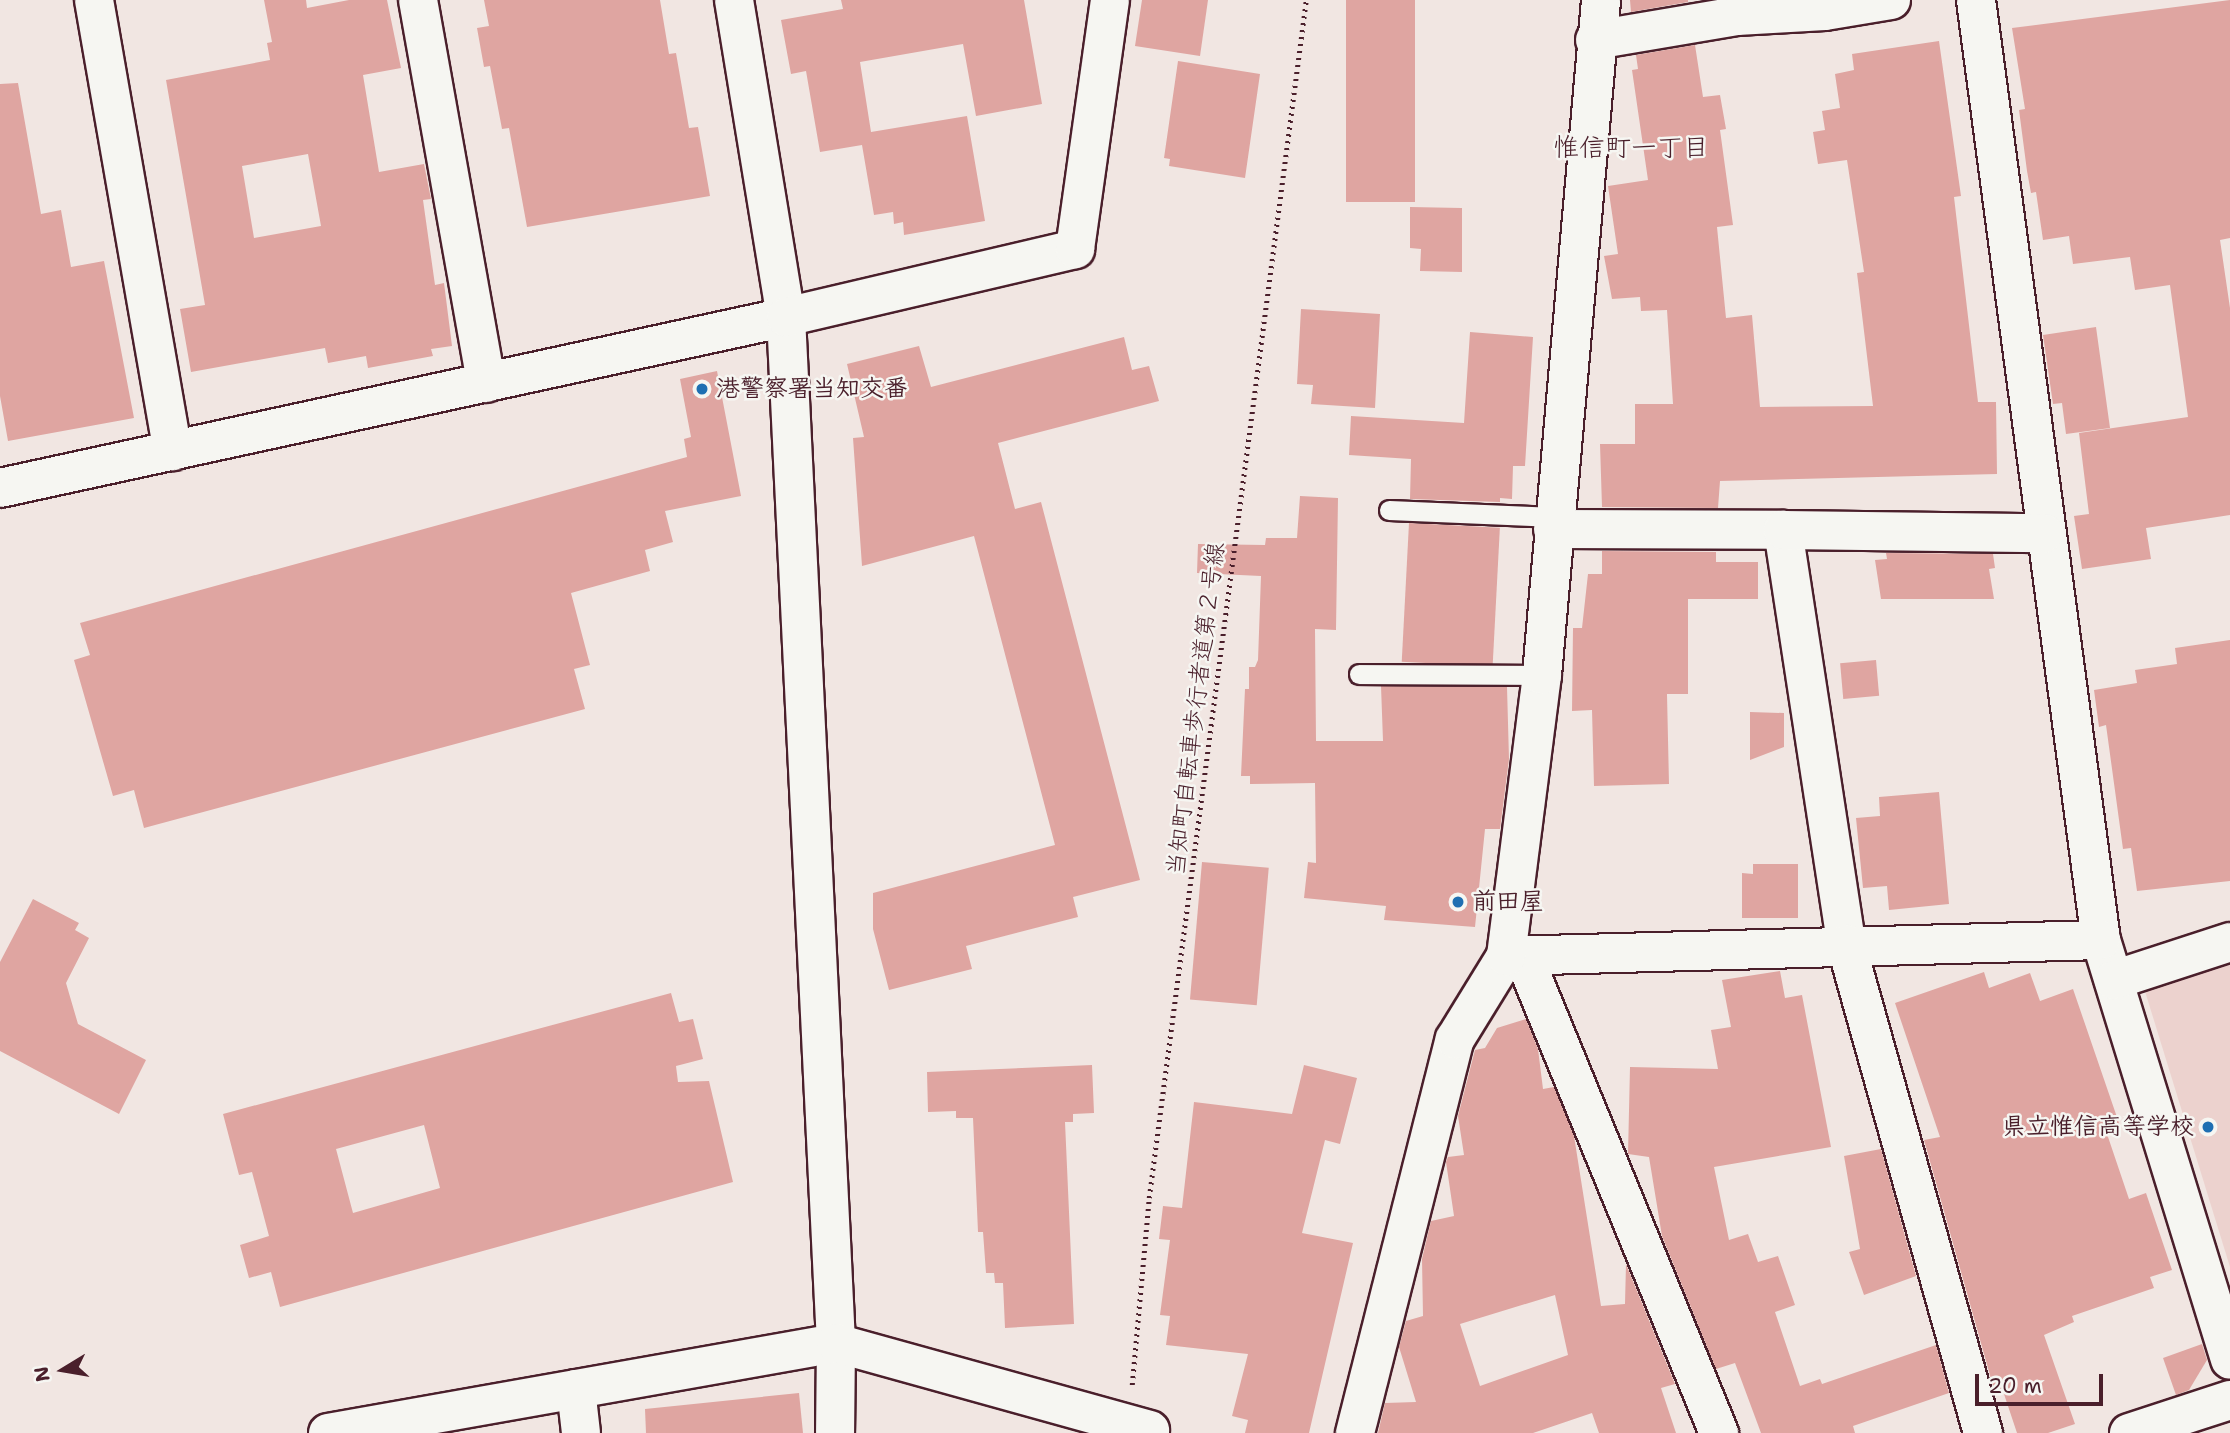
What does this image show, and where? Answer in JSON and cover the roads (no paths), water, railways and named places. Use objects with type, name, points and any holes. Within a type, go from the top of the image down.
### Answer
[{"type":"street","points":[[94,0],[173,451]]},
{"type":"street","points":[[418,0],[486,383]]},
{"type":"street","points":[[734,0],[786,317],[836,1343],[835,1433]]},
{"type":"street","points":[[0,488],[786,317],[1075,249],[1110,0]]},
{"type":"street","points":[[1601,0],[1595,40],[1542,675],[1515,956],[1719,1433]]},
{"type":"street","points":[[1595,40],[1737,16],[1825,11],[1891,0]]},
{"type":"street","points":[[1976,0],[2044,533],[2101,940],[2230,1360]]},
{"type":"street","points":[[1554,523],[1783,530],[2044,533]]},
{"type":"street","points":[[1783,530],[1846,944],[1983,1433]]},
{"type":"street","points":[[1515,956],[1846,944],[2101,940]]},
{"type":"street","points":[[2114,980],[2230,942]]},
{"type":"street","points":[[1355,1433],[1455,1039],[1515,956]]},
{"type":"street","points":[[333,1433],[836,1343],[1140,1427]]},
{"type":"street","points":[[576,1389],[580,1433]]},
{"type":"street","points":[[2129,1433],[2230,1400]]},
{"type":"lane","points":[[1389,510],[1554,523]]},
{"type":"lane","points":[[1359,674],[1542,675]]},
{"type":"place","name":"港警察署当知交番","points":[[702,389]]},
{"type":"place","name":"前田屋","points":[[1458,902]]},
{"type":"place","name":"県立惟信高等学校","points":[[2208,1127]]},
{"type":"district","name":"惟信町一丁目","points":[[1631,147]]}]
